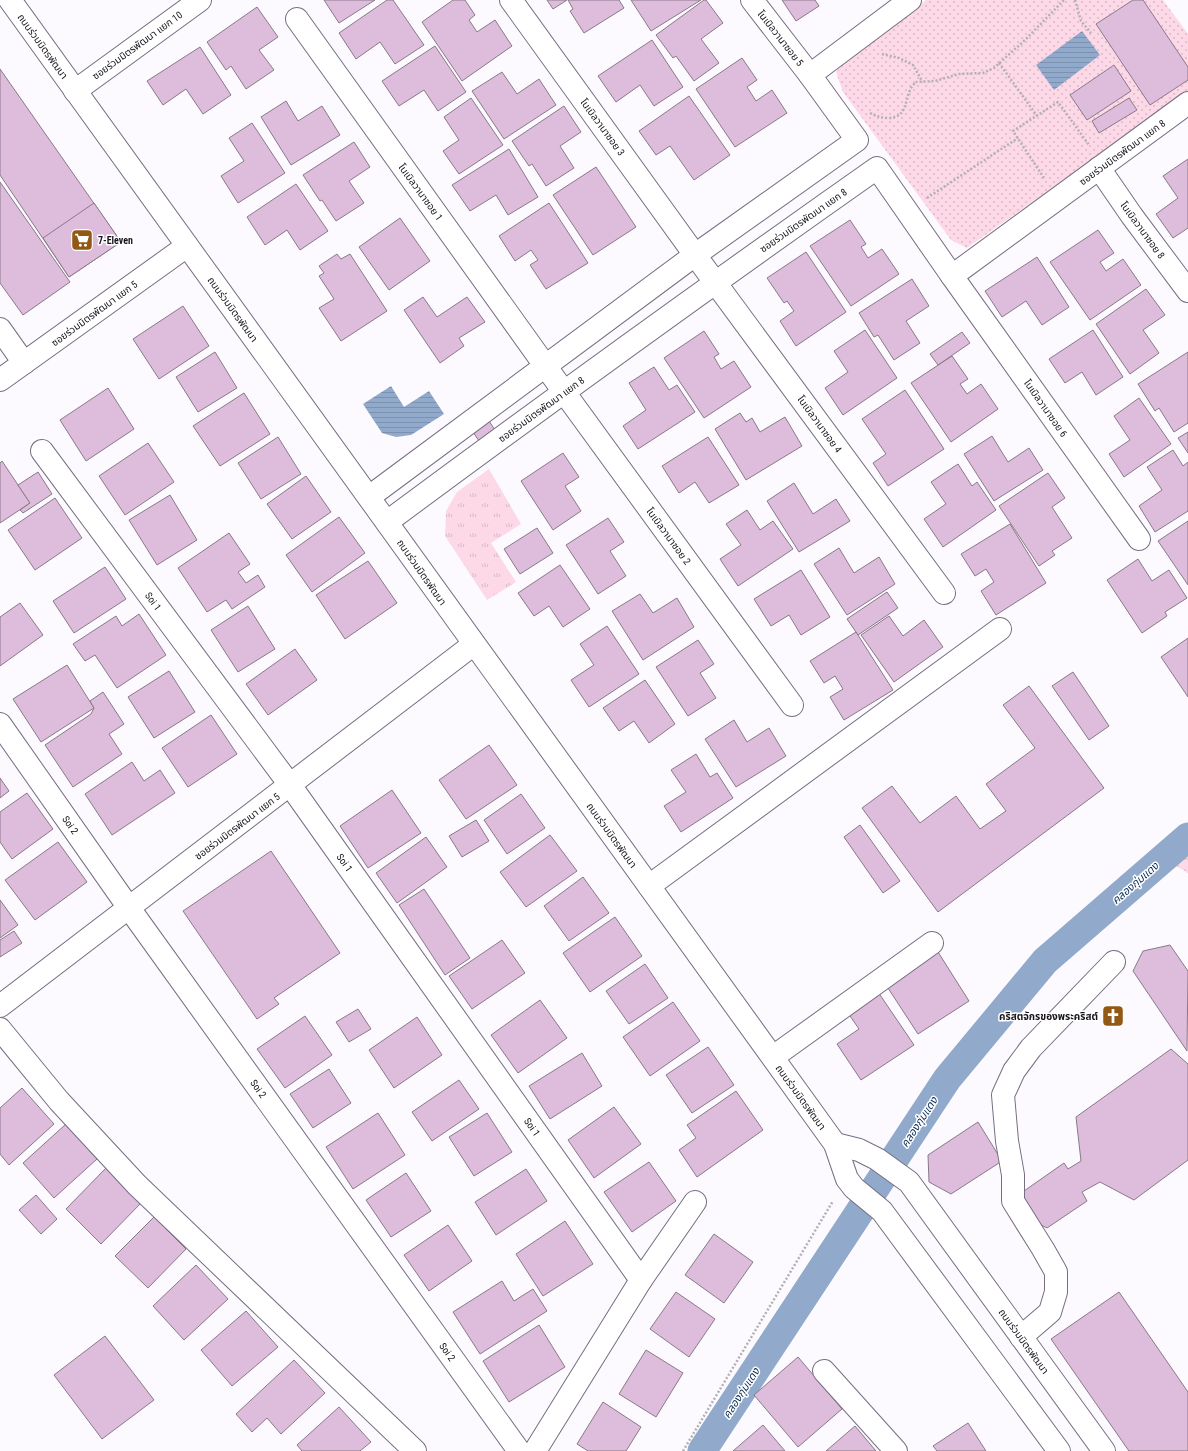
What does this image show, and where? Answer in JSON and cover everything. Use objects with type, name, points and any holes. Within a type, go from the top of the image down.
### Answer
[{"type":"street","name":"ถนนร่วมมิตรพัฒนา","points":[[10,0],[835,1144],[850,1183]]},
{"type":"street","name":"ซอยร่วมมิตรพัฒนา แยก 10","points":[[75,91],[200,0]]},
{"type":"street","name":"โนเบิลวานาซอย 3","points":[[511,0],[695,255]]},
{"type":"street","name":"โนเบิลวานาซอย 5","points":[[752,0],[810,75]]},
{"type":"street","points":[[910,0],[810,75],[952,276]]},
{"type":"street","name":"โนเบิลวานาซอย 1","points":[[297,19],[546,366]]},
{"type":"street","name":"ซอยร่วมมิตรพัฒนา แยก 8","points":[[952,276],[1188,103]]},
{"type":"street","points":[[369,497],[695,255],[857,140]]},
{"type":"street","name":"โนเบิลวานาซอย 8","points":[[1101,167],[1188,291]]},
{"type":"street","name":"ซอยร่วมมิตรพัฒนา แยก 8","points":[[387,522],[715,282],[877,168]]},
{"type":"street","name":"ซอยร่วมมิตรพัฒนา แยก 5","points":[[0,380],[187,246]]},
{"type":"street","name":"โนเบิลวานาซอย 4","points":[[695,255],[944,594]]},
{"type":"street","name":"โนเบิลวานาซอย 6","points":[[952,276],[1139,539]]},
{"type":"street","points":[[0,329],[24,363]]},
{"type":"street","name":"โนเบิลวานาซอย 2","points":[[546,366],[792,705]]},
{"type":"street","name":"Soi 1","points":[[42,451],[290,785],[641,1280]]},
{"type":"street","points":[[649,886],[1000,629]]},
{"type":"street","name":"ซอยร่วมมิตรพัฒนา แยก 5","points":[[0,1006],[474,644]]},
{"type":"street","name":"Soi 2","points":[[0,724],[129,908],[519,1451]]},
{"type":"street","points":[[773,1057],[932,943]]},
{"type":"street","points":[[1021,1337],[1050,1312],[1056,1292],[1056,1272],[1043,1248],[1013,1201],[1013,1174],[1007,1141],[1003,1096],[1014,1071],[1031,1048],[1114,962]]},
{"type":"street","points":[[0,1029],[59,1101],[137,1185],[415,1451]]},
{"type":"street","name":"ถนนร่วมมิตรพัฒนา","points":[[835,1144],[859,1150],[877,1159],[909,1182],[1104,1451]]},
{"type":"street","points":[[850,1183],[882,1211],[1059,1451]]},
{"type":"street","points":[[535,1451],[641,1280],[695,1202]]},
{"type":"street","points":[[824,1371],[896,1451]]},
{"type":"path","points":[[839,115],[856,108],[879,117],[896,117],[903,111],[910,90],[915,82],[935,81],[959,74],[983,73],[1000,63],[1037,29],[1064,0]]},
{"type":"path","points":[[1075,0],[1081,21],[1090,33]]},
{"type":"path","points":[[864,34],[879,53],[899,58],[913,65],[922,81]]},
{"type":"path","points":[[1000,63],[1037,116]]},
{"type":"path","points":[[1058,199],[1013,131],[1058,102],[1101,167]]},
{"type":"path","points":[[907,211],[1018,138]]},
{"type":"path","points":[[683,1451],[850,1183]]},
{"type":"green space","points":[[926,0],[1163,0],[1188,34],[1188,92],[967,248],[951,240],[843,92],[836,72],[848,59]]},
{"type":"green space","points":[[489,469],[521,524],[491,543],[516,582],[487,600],[445,536],[446,511],[457,492]]},
{"type":"green space","points":[[1188,849],[1188,873],[1171,863]]},
{"type":"water","points":[[1082,31],[1100,55],[1054,90],[1036,65]]},
{"type":"water","points":[[391,386],[404,407],[429,391],[444,414],[411,435],[396,437],[382,433],[363,404]]},
{"type":"building","points":[[324,0],[375,0],[339,23]]},
{"type":"building","points":[[387,0],[393,0],[424,45],[395,64],[380,42],[356,59],[339,33]]},
{"type":"building","points":[[453,0],[465,0],[475,15],[469,20],[477,32],[495,20],[512,46],[462,81],[422,22]]},
{"type":"building","points":[[547,0],[567,0],[553,9]]},
{"type":"building","points":[[568,0],[619,0],[624,8],[584,33],[570,11],[573,9]]},
{"type":"building","points":[[631,0],[701,0],[651,31]]},
{"type":"building","points":[[706,0],[723,23],[701,39],[719,63],[694,81],[676,56],[673,58],[656,35]]},
{"type":"building","points":[[782,0],[815,0],[819,6],[796,21]]},
{"type":"building","points":[[1133,0],[1143,0],[1188,67],[1188,80],[1150,105],[1096,24]]},
{"type":"building","points":[[257,7],[278,37],[259,50],[274,70],[246,89],[231,66],[226,70],[207,42]]},
{"type":"building","points":[[652,40],[683,87],[654,106],[640,85],[616,102],[598,76]]},
{"type":"building","points":[[435,46],[466,92],[438,111],[424,90],[399,106],[382,81]]},
{"type":"building","points":[[200,47],[231,95],[203,114],[186,89],[163,105],[147,81]]},
{"type":"building","points":[[742,58],[757,80],[747,87],[756,101],[772,90],[787,113],[735,147],[696,89]]},
{"type":"building","points":[[1114,65],[1131,91],[1087,120],[1070,95]]},
{"type":"building","points":[[0,69],[121,242],[69,277],[0,175]]},
{"type":"building","points":[[502,72],[517,94],[539,79],[556,105],[504,139],[472,91]]},
{"type":"building","points":[[689,96],[730,155],[694,180],[670,146],[656,155],[639,131]]},
{"type":"building","points":[[471,98],[503,145],[459,174],[443,151],[459,140],[444,117]]},
{"type":"building","points":[[1129,98],[1137,110],[1099,133],[1092,121]]},
{"type":"building","points":[[286,101],[298,121],[322,106],[340,135],[291,165],[261,117]]},
{"type":"building","points":[[564,106],[581,132],[560,146],[574,168],[546,186],[532,164],[529,166],[512,141]]},
{"type":"building","points":[[252,123],[285,173],[238,203],[221,176],[244,161],[229,138]]},
{"type":"building","points":[[354,142],[370,167],[349,181],[364,203],[336,221],[322,200],[320,201],[303,175]]},
{"type":"building","points":[[509,149],[538,197],[508,215],[496,195],[470,211],[452,185]]},
{"type":"building","points":[[1188,159],[1188,228],[1173,238],[1156,214],[1178,198],[1163,176]]},
{"type":"building","points":[[596,167],[636,227],[593,255],[553,195]]},
{"type":"building","points":[[0,182],[70,282],[23,315],[0,283]]},
{"type":"building","points":[[296,184],[328,231],[300,250],[287,230],[265,245],[247,217]]},
{"type":"building","name":"7-Eleven","points":[[94,203],[121,242],[69,277],[43,238]]},
{"type":"building","points":[[549,203],[588,263],[546,289],[530,265],[538,260],[531,250],[515,261],[499,236]]},
{"type":"building","points":[[400,218],[430,261],[389,290],[359,247]]},
{"type":"building","points":[[850,220],[866,244],[861,247],[868,258],[882,249],[899,274],[851,306],[810,246]]},
{"type":"building","points":[[1098,230],[1114,253],[1100,262],[1106,271],[1123,259],[1141,285],[1090,320],[1050,262]]},
{"type":"building","points":[[806,252],[846,312],[796,346],[780,321],[794,311],[787,301],[784,303],[767,278]]},
{"type":"building","points":[[337,254],[341,259],[350,254],[387,311],[341,341],[319,308],[334,299],[319,276],[324,273],[319,266]]},
{"type":"building","points":[[1037,257],[1069,307],[1042,325],[1026,301],[1002,317],[985,291]]},
{"type":"building","points":[[912,279],[929,306],[906,321],[920,343],[894,360],[878,335],[874,337],[859,313]]},
{"type":"building","points":[[1146,289],[1165,315],[1143,330],[1159,353],[1130,374],[1096,324]]},
{"type":"building","points":[[423,297],[437,317],[467,297],[485,322],[459,338],[464,346],[440,363],[404,310]]},
{"type":"building","points":[[183,306],[209,346],[159,379],[133,339]]},
{"type":"building","points":[[865,330],[897,378],[843,415],[825,388],[848,372],[834,351]]},
{"type":"building","points":[[1093,330],[1123,377],[1096,395],[1082,372],[1065,383],[1049,359]]},
{"type":"building","points":[[704,331],[719,354],[714,357],[721,369],[734,361],[751,387],[704,418],[664,358]]},
{"type":"building","points":[[962,332],[970,343],[938,365],[930,354]]},
{"type":"building","points":[[215,352],[237,388],[198,412],[176,377]]},
{"type":"building","points":[[1188,352],[1188,423],[1174,432],[1159,408],[1155,411],[1138,384]]},
{"type":"building","points":[[952,356],[968,379],[960,384],[967,394],[981,384],[998,409],[951,442],[911,383]]},
{"type":"building","points":[[654,367],[669,390],[677,385],[695,412],[638,449],[623,426],[646,410],[629,383]]},
{"type":"building","points":[[108,388],[134,429],[86,461],[60,420]]},
{"type":"building","points":[[905,390],[944,449],[888,486],[873,463],[886,454],[862,419]]},
{"type":"building","points":[[244,393],[270,434],[220,466],[193,426]]},
{"type":"building","points":[[1139,398],[1171,444],[1124,477],[1109,454],[1130,440],[1114,416]]},
{"type":"building","points":[[740,413],[746,422],[752,418],[760,432],[785,417],[802,446],[746,480],[715,429]]},
{"type":"building","points":[[485,415],[497,433],[481,444],[469,426]]},
{"type":"building","points":[[1188,432],[1188,453],[1178,438]]},
{"type":"building","points":[[992,436],[1008,462],[1029,448],[1043,470],[994,501],[964,454]]},
{"type":"building","points":[[278,437],[301,474],[261,499],[238,463]]},
{"type":"building","points":[[708,437],[739,485],[709,503],[695,482],[679,493],[662,466]]},
{"type":"building","points":[[148,443],[174,482],[125,515],[99,476]]},
{"type":"building","points":[[1173,450],[1183,466],[1188,462],[1188,511],[1155,532],[1139,506],[1162,490],[1147,467]]},
{"type":"building","points":[[563,453],[579,477],[565,486],[581,511],[553,530],[521,481]]},
{"type":"building","points":[[2,461],[30,503],[0,523],[0,463]]},
{"type":"building","points":[[958,464],[972,486],[977,482],[996,510],[943,547],[924,519],[946,504],[931,482]]},
{"type":"building","points":[[38,472],[52,494],[23,513],[20,510],[30,503],[18,485]]},
{"type":"building","points":[[1048,473],[1065,498],[1052,507],[1072,538],[1052,551],[1055,555],[1039,566],[999,506]]},
{"type":"building","points":[[306,476],[331,512],[292,539],[267,504]]},
{"type":"building","points":[[794,483],[813,514],[836,499],[850,521],[799,552],[767,501]]},
{"type":"building","points":[[170,495],[197,540],[157,565],[129,520]]},
{"type":"building","points":[[55,498],[82,538],[35,570],[8,530]]},
{"type":"building","points":[[747,510],[760,530],[773,521],[793,549],[738,586],[720,559],[741,545],[726,524]]},
{"type":"building","points":[[339,517],[365,553],[312,592],[286,555]]},
{"type":"building","points":[[608,518],[624,542],[610,551],[626,576],[598,594],[566,545]]},
{"type":"building","points":[[1188,521],[1188,585],[1158,541]]},
{"type":"building","points":[[1010,524],[1046,583],[996,615],[981,591],[994,582],[986,569],[975,576],[961,554]]},
{"type":"building","points":[[537,528],[553,553],[520,574],[504,549]]},
{"type":"building","points":[[229,533],[250,564],[238,572],[246,583],[258,575],[265,587],[232,609],[226,600],[207,612],[178,568]]},
{"type":"building","points":[[839,548],[854,573],[879,557],[895,584],[847,615],[814,564]]},
{"type":"building","points":[[1138,559],[1152,581],[1169,570],[1187,598],[1165,612],[1167,616],[1142,633],[1107,580]]},
{"type":"building","points":[[368,561],[397,603],[345,639],[316,595]]},
{"type":"building","points":[[560,565],[590,609],[563,627],[549,606],[534,616],[518,593]]},
{"type":"building","points":[[105,567],[126,599],[74,633],[53,601]]},
{"type":"building","points":[[801,570],[830,617],[801,635],[789,615],[771,626],[754,599]]},
{"type":"building","points":[[887,592],[898,608],[858,635],[847,619]]},
{"type":"building","points":[[640,594],[653,613],[677,598],[694,627],[643,660],[612,611]]},
{"type":"building","points":[[20,603],[43,635],[0,666],[0,617]]},
{"type":"building","points":[[248,606],[275,649],[238,672],[211,630]]},
{"type":"building","points":[[139,614],[166,655],[117,688],[95,655],[85,661],[73,644],[116,616],[122,626]]},
{"type":"building","points":[[889,616],[903,636],[924,620],[943,647],[894,682],[861,635]]},
{"type":"building","points":[[607,626],[639,674],[589,707],[571,680],[594,665],[580,644]]},
{"type":"building","points":[[856,632],[893,690],[844,720],[830,697],[843,689],[835,676],[824,683],[810,661]]},
{"type":"building","points":[[1188,638],[1188,697],[1161,657]]},
{"type":"building","points":[[698,640],[714,664],[700,673],[716,698],[688,716],[656,667]]},
{"type":"building","points":[[295,649],[317,680],[268,715],[246,684]]},
{"type":"building","points":[[67,665],[94,708],[41,742],[13,699]]},
{"type":"building","points":[[169,671],[195,712],[154,738],[128,697]]},
{"type":"building","points":[[1073,672],[1109,726],[1089,740],[1052,686]]},
{"type":"building","points":[[645,680],[675,724],[649,743],[634,721],[619,731],[603,708]]},
{"type":"building","points":[[1029,686],[1104,788],[938,912],[862,808],[892,786],[920,823],[956,796],[980,829],[1006,811],[986,784],[1035,748],[1003,705]]},
{"type":"building","points":[[103,692],[124,724],[109,734],[122,754],[73,787],[45,745],[91,714],[94,708],[90,701]]},
{"type":"building","points":[[211,715],[237,754],[188,787],[162,748]]},
{"type":"building","points":[[734,720],[747,742],[769,728],[786,756],[736,787],[705,739]]},
{"type":"building","points":[[489,745],[517,785],[466,819],[439,780]]},
{"type":"building","points":[[696,754],[710,777],[717,773],[733,798],[681,832],[664,806],[686,792],[671,770]]},
{"type":"building","points":[[132,762],[144,781],[160,770],[175,793],[112,835],[85,794]]},
{"type":"building","points":[[0,778],[9,791],[0,798]]},
{"type":"building","points":[[392,790],[421,833],[368,868],[340,826]]},
{"type":"building","points":[[27,793],[53,829],[12,859],[0,842],[0,812]]},
{"type":"building","points":[[521,794],[545,828],[507,854],[484,820]]},
{"type":"building","points":[[476,820],[489,841],[462,857],[449,836]]},
{"type":"building","points":[[860,825],[900,881],[883,893],[844,837]]},
{"type":"building","points":[[550,835],[577,871],[526,907],[500,872]]},
{"type":"building","points":[[426,837],[447,867],[397,903],[376,873]]},
{"type":"building","points":[[58,842],[87,882],[35,920],[5,880]]},
{"type":"building","points":[[271,851],[340,953],[274,998],[279,1004],[257,1019],[183,911]]},
{"type":"building","points":[[583,877],[609,913],[569,941],[544,906]]},
{"type":"building","points":[[424,889],[470,958],[445,975],[399,905]]},
{"type":"building","points":[[0,900],[18,925],[0,938]]},
{"type":"building","points":[[615,917],[642,956],[590,992],[563,953]]},
{"type":"building","points":[[14,931],[22,943],[0,957],[0,940]]},
{"type":"building","points":[[502,940],[525,973],[472,1009],[449,976]]},
{"type":"building","points":[[1170,945],[1188,971],[1187,1051],[1133,971],[1143,951]]},
{"type":"building","points":[[938,952],[969,1001],[918,1034],[886,985]]},
{"type":"building","points":[[645,964],[668,998],[629,1024],[606,991]]},
{"type":"building","points":[[876,989],[914,1045],[861,1080],[837,1044],[859,1029],[846,1010]]},
{"type":"building","points":[[540,1000],[567,1038],[518,1073],[491,1035]]},
{"type":"building","points":[[673,1002],[700,1041],[650,1076],[623,1037]]},
{"type":"building","points":[[358,1009],[371,1029],[349,1042],[336,1022]]},
{"type":"building","points":[[305,1016],[332,1055],[285,1088],[257,1049]]},
{"type":"building","points":[[417,1017],[442,1055],[394,1088],[369,1050]]},
{"type":"building","points":[[708,1047],[734,1085],[692,1113],[666,1075]]},
{"type":"building","points":[[1171,1049],[1188,1064],[1188,1160],[1134,1200],[1100,1182],[1082,1192],[1087,1201],[1047,1228],[1024,1216],[1024,1191],[1064,1163],[1068,1169],[1081,1161],[1076,1117]]},
{"type":"building","points":[[582,1053],[602,1086],[550,1119],[529,1086]]},
{"type":"building","points":[[329,1069],[351,1103],[313,1128],[290,1094]]},
{"type":"building","points":[[459,1080],[479,1109],[432,1141],[412,1112]]},
{"type":"building","points":[[22,1088],[54,1124],[9,1165],[0,1154],[0,1108]]},
{"type":"building","points":[[736,1091],[763,1130],[697,1177],[679,1150],[696,1138],[687,1125]]},
{"type":"building","points":[[614,1107],[641,1144],[594,1178],[568,1140]]},
{"type":"building","points":[[378,1113],[405,1155],[353,1189],[326,1147]]},
{"type":"building","points":[[487,1113],[512,1152],[474,1176],[449,1137]]},
{"type":"building","points":[[978,1122],[1002,1161],[951,1194],[929,1182],[928,1155]]},
{"type":"building","points":[[66,1124],[97,1159],[54,1198],[23,1163]]},
{"type":"building","points":[[649,1162],[676,1201],[632,1232],[604,1192]]},
{"type":"building","points":[[107,1167],[142,1202],[101,1244],[66,1209]]},
{"type":"building","points":[[526,1169],[547,1201],[496,1235],[475,1202]]},
{"type":"building","points":[[406,1173],[431,1211],[391,1237],[366,1200]]},
{"type":"building","points":[[36,1195],[57,1219],[41,1234],[19,1210]]},
{"type":"building","points":[[154,1217],[186,1249],[148,1288],[115,1256]]},
{"type":"building","points":[[565,1221],[593,1264],[543,1296],[516,1254]]},
{"type":"building","points":[[448,1225],[472,1261],[429,1291],[404,1255]]},
{"type":"building","points":[[714,1234],[753,1262],[724,1303],[685,1275]]},
{"type":"building","points":[[196,1265],[228,1299],[184,1340],[153,1306]]},
{"type":"building","points":[[502,1281],[514,1301],[533,1289],[547,1311],[480,1354],[453,1312]]},
{"type":"building","points":[[676,1292],[715,1319],[689,1357],[650,1329]]},
{"type":"building","points":[[1119,1292],[1188,1392],[1188,1451],[1129,1451],[1051,1339]]},
{"type":"building","points":[[246,1311],[278,1347],[232,1386],[201,1350]]},
{"type":"building","points":[[539,1325],[565,1367],[509,1402],[483,1361]]},
{"type":"building","points":[[105,1336],[154,1400],[102,1439],[54,1375]]},
{"type":"building","points":[[646,1350],[683,1373],[656,1417],[619,1394]]},
{"type":"building","points":[[798,1357],[842,1409],[798,1447],[754,1395]]},
{"type":"building","points":[[294,1360],[325,1393],[281,1434],[267,1418],[252,1432],[236,1414]]},
{"type":"building","points":[[603,1402],[641,1427],[626,1451],[588,1451],[577,1444]]},
{"type":"building","points":[[339,1407],[371,1442],[360,1451],[302,1451],[297,1445]]},
{"type":"building","points":[[968,1423],[986,1451],[937,1451],[933,1446]]},
{"type":"building","points":[[763,1425],[785,1451],[733,1451]]},
{"type":"building","points":[[855,1426],[876,1451],[826,1451]]},
{"type":"waterway","name":"คลองกุ่มแดง","points":[[702,1451],[947,1079],[1045,961],[1188,837]]},
{"type":"place","name":"7-Eleven","points":[[82,240]]},
{"type":"place","name":"คริสตจักรของพระคริสต์","points":[[1113,1016]]}]
